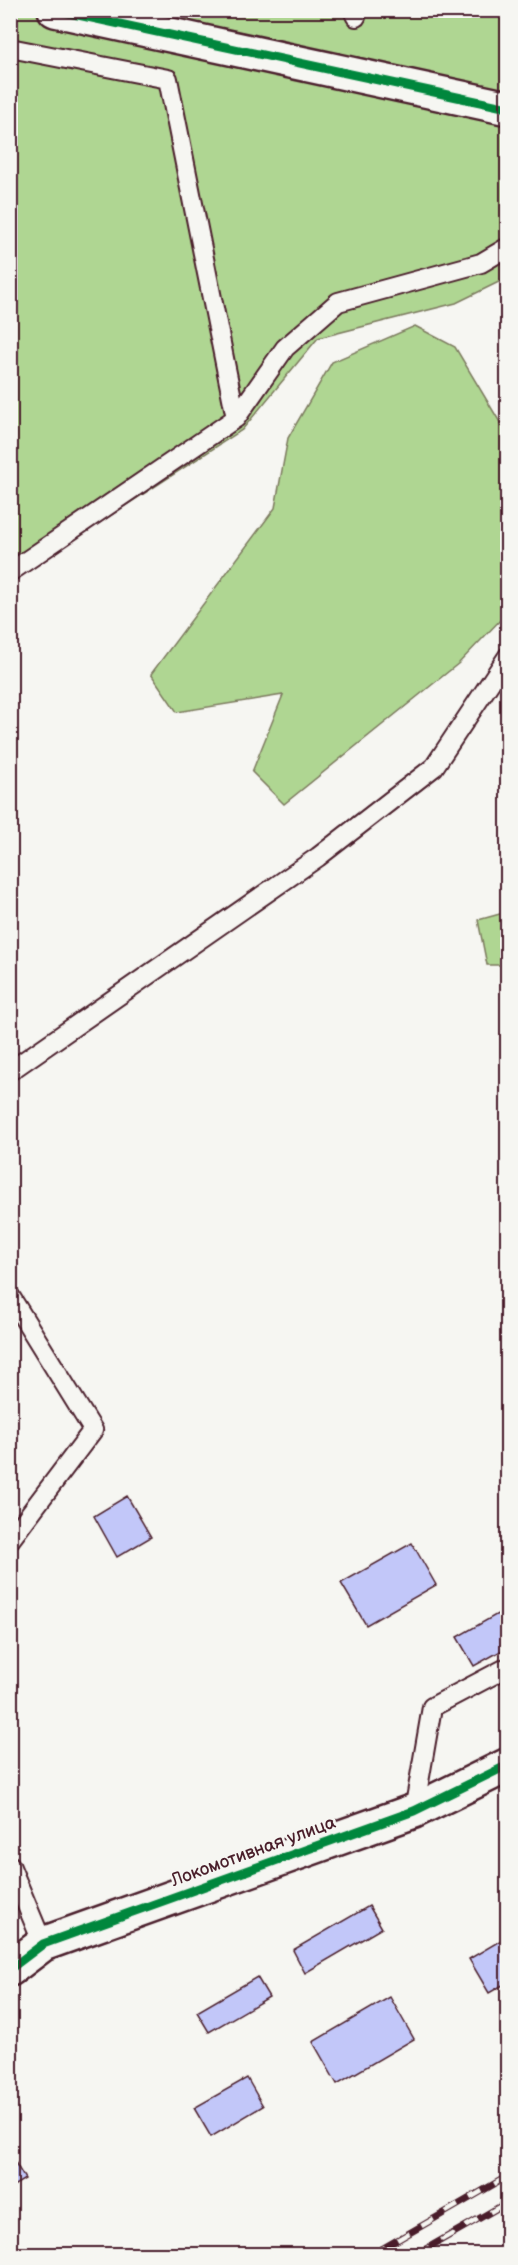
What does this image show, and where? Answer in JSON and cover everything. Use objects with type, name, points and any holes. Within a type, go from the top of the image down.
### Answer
[{"type":"street","points":[[54,10],[507,108]]},
{"type":"street","name":"Локомотивная улица","points":[[10,1969],[43,1944],[414,1811],[507,1765]]},
{"type":"lane","points":[[10,48],[168,79],[236,417]]},
{"type":"lane","points":[[10,572],[236,417],[285,348],[338,302],[481,263],[507,247]]},
{"type":"lane","points":[[10,1071],[318,857],[434,767],[507,656]]},
{"type":"lane","points":[[10,1296],[93,1430],[10,1540]]},
{"type":"lane","points":[[414,1811],[432,1707],[507,1668]]},
{"type":"lane","points":[[10,1865],[43,1944]]},
{"type":"green space","points":[[11,11],[507,11],[507,278],[456,303],[318,338],[242,430],[11,580]]},
{"type":"green space","points":[[415,326],[455,347],[507,434],[507,613],[459,663],[284,804],[252,772],[283,695],[177,712],[151,674],[275,508],[288,438],[332,362]]},
{"type":"green space","points":[[507,912],[507,965],[487,965],[478,920]]},
{"type":"building","points":[[127,1496],[151,1537],[117,1557],[94,1516]]},
{"type":"building","points":[[412,1543],[436,1585],[366,1625],[341,1583]]},
{"type":"building","points":[[508,1608],[508,1647],[474,1666],[457,1637]]},
{"type":"building","points":[[369,1906],[382,1928],[305,1973],[293,1950]]},
{"type":"building","points":[[508,1936],[508,1982],[489,1993],[469,1959]]},
{"type":"building","points":[[257,1977],[269,1997],[209,2032],[197,2012]]},
{"type":"building","points":[[390,1997],[414,2039],[337,2084],[313,2042]]},
{"type":"building","points":[[247,2078],[263,2106],[211,2137],[194,2108]]},
{"type":"building","points":[[10,2154],[25,2179],[10,2188]]},
{"type":"railway","points":[[373,2254],[508,2176]]},
{"type":"railway","points":[[417,2254],[508,2202]]},
{"type":"cycle path","points":[[55,10],[508,108]]},
{"type":"cycle path","points":[[10,1969],[43,1944],[414,1811],[508,1765]]}]
